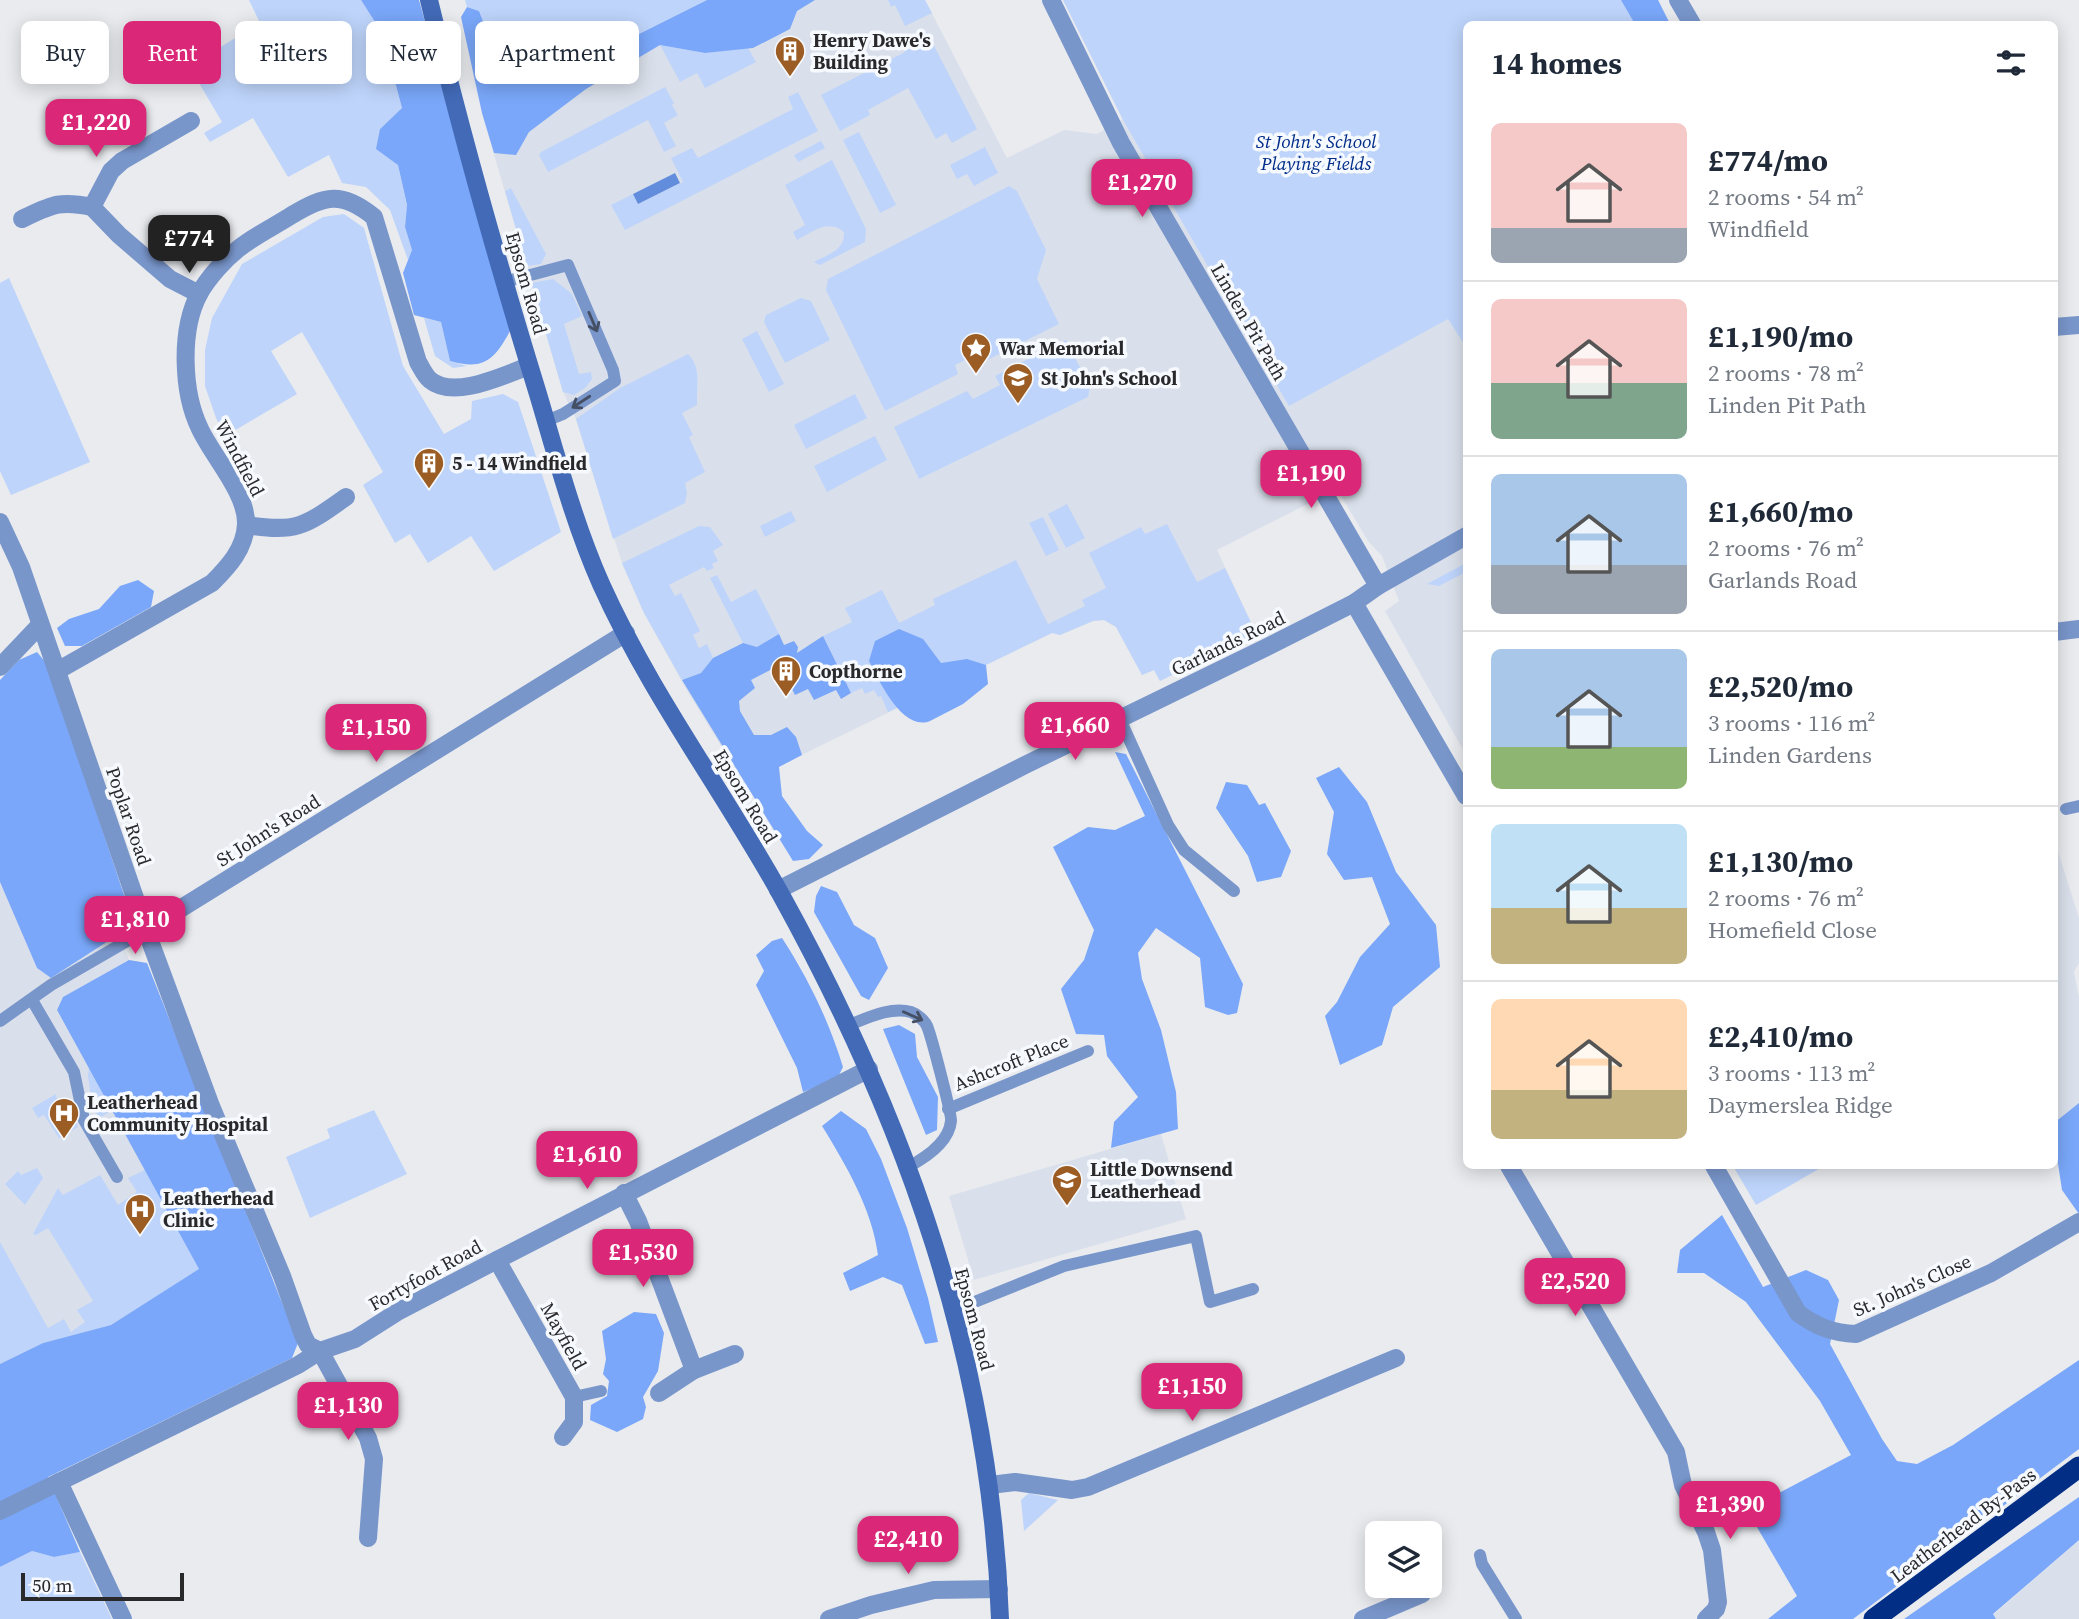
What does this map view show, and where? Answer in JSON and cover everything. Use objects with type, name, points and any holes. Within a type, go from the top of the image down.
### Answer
[{"type":"highway","name":"Leatherhead By-Pass","points":[[1874,1619],[2079,1467]]},
{"type":"main road","name":"Epsom Road","points":[[429,0],[456,114],[504,282],[592,562],[626,634],[778,890],[849,1025],[908,1167],[953,1308],[978,1414],[990,1485],[1000,1619]]},
{"type":"street","name":"Linden Pit Path","points":[[1051,0],[1119,138],[1378,586]]},
{"type":"street","points":[[1678,0],[1690,21]]},
{"type":"street","points":[[92,207],[111,171],[191,121]]},
{"type":"street","name":"Windfield","points":[[57,671],[212,583],[231,563],[244,537],[246,525],[241,503],[200,428],[192,407],[186,362],[187,339],[199,294],[238,249],[314,201],[332,198],[347,200],[374,216],[418,362],[430,380],[446,388],[466,387],[529,366]]},
{"type":"street","points":[[22,219],[51,205],[69,202],[92,207],[170,279],[199,294]]},
{"type":"street","points":[[2058,327],[2079,325]]},
{"type":"street","points":[[246,525],[283,529],[298,527],[346,497]]},
{"type":"street","name":"Poplar Road","points":[[0,522],[21,567],[146,930],[211,1106],[282,1276],[303,1335],[308,1345],[320,1351],[368,1438],[374,1460],[368,1538]]},
{"type":"street","name":"Garlands Road","points":[[778,890],[1354,603],[1378,586],[1463,538]]},
{"type":"street","points":[[1354,603],[1463,791]]},
{"type":"street","points":[[0,667],[40,625]]},
{"type":"street","points":[[2058,632],[2079,629]]},
{"type":"street","name":"St John's Road","points":[[146,930],[626,634]]},
{"type":"street","name":"Fortyfoot Road","points":[[0,1511],[298,1365],[320,1351],[355,1339],[399,1311],[496,1260],[869,1069]]},
{"type":"street","points":[[1511,1169],[1676,1452],[1683,1485],[1712,1550],[1718,1602],[1716,1609],[1706,1619]]},
{"type":"street","name":"St. John's Close","points":[[1716,1169],[1798,1314],[1815,1326],[1833,1332],[1856,1334],[1881,1323],[1991,1273],[2079,1222]]},
{"type":"street","points":[[624,1193],[638,1221],[694,1370]]},
{"type":"street","name":"Mayfield","points":[[496,1260],[574,1397],[573,1422],[564,1437]]},
{"type":"street","points":[[659,1393],[694,1370],[735,1354]]},
{"type":"street","points":[[990,1485],[1015,1482],[1072,1490],[1088,1488],[1396,1358]]},
{"type":"street","points":[[59,1482],[123,1619]]},
{"type":"street","points":[[829,1619],[871,1605],[933,1590],[999,1589]]},
{"type":"street","points":[[1363,1619],[1413,1598]]},
{"type":"lane","points":[[504,282],[568,265],[613,370],[615,381],[563,414],[546,421]]},
{"type":"lane","points":[[1120,719],[1168,825],[1184,850],[1234,891]]},
{"type":"lane","points":[[2066,809],[2079,806]]},
{"type":"lane","points":[[0,1021],[51,985],[146,930]]},
{"type":"lane","points":[[32,1000],[74,1072],[84,1121],[117,1177]]},
{"type":"lane","name":"Ashcroft Place","points":[[849,1025],[894,1010],[912,1013],[926,1023],[951,1121],[943,1138],[924,1158],[908,1167]]},
{"type":"lane","name":"Ashcroft Place","points":[[948,1109],[1088,1051]]},
{"type":"lane","points":[[953,1308],[1065,1266],[1196,1236],[1210,1302],[1253,1289]]},
{"type":"lane","points":[[574,1397],[601,1391]]},
{"type":"lane","points":[[1480,1555],[1482,1564],[1516,1619]]},
{"type":"shaded area","points":[[361,0],[419,0],[425,21],[374,21]]},
{"type":"shaded area","name":"St John's School","points":[[707,0],[925,0],[1007,158],[1064,130],[1097,134],[1123,119],[1063,0],[1658,0],[1668,21],[1463,21],[1463,750],[1385,611],[1399,601],[1382,556],[1368,541],[1337,489],[1217,550],[1256,633],[1160,681],[1154,670],[1142,675],[1116,627],[1104,620],[1093,621],[1060,635],[1052,633],[744,783],[686,689],[644,613],[622,563],[576,419],[563,392],[482,113],[540,84],[639,84],[639,34]]},
{"type":"shaded area","points":[[707,0],[815,0],[797,11],[790,29],[753,48],[705,53],[660,45],[639,57],[639,34]]},
{"type":"shaded area","points":[[1621,0],[1658,0],[1668,21],[1633,21]]},
{"type":"shaded area","points":[[467,7],[479,11],[483,21],[475,21],[475,81],[461,17]]},
{"type":"shaded area","points":[[396,84],[442,84],[510,331],[499,349],[480,363],[462,364],[450,361],[441,322],[414,315],[403,273],[412,250],[405,227],[407,205],[398,165],[376,149],[380,129],[402,108]]},
{"type":"shaded area","points":[[476,84],[594,84],[529,132],[516,155],[494,153]]},
{"type":"shaded area","points":[[675,173],[680,183],[638,204],[633,194]]},
{"type":"shaded area","points":[[138,580],[154,591],[151,607],[82,646],[65,646],[57,628],[69,619],[99,609],[120,586]]},
{"type":"shaded area","points":[[899,629],[923,639],[941,663],[967,659],[986,665],[988,684],[963,704],[930,721],[910,719],[885,691],[869,661],[875,641]]},
{"type":"shaded area","points":[[779,634],[784,645],[794,641],[798,647],[797,653],[823,636],[851,693],[841,699],[836,690],[814,700],[808,689],[795,695],[780,665],[751,680],[755,688],[739,701],[740,711],[754,735],[771,735],[787,727],[796,737],[802,755],[779,767],[782,796],[807,831],[823,845],[809,859],[793,861],[682,680],[701,673],[713,658],[743,643],[757,647]]},
{"type":"shaded area","points":[[37,652],[47,664],[129,910],[119,934],[51,978],[37,968],[0,882],[0,680],[19,660]]},
{"type":"shaded area","points":[[1115,752],[1126,754],[1243,984],[1237,1013],[1228,1015],[1205,1007],[1200,958],[1156,928],[1138,953],[1142,979],[1161,1030],[1176,1092],[1178,1129],[1111,1148],[1114,1122],[1138,1097],[1107,1056],[1104,1035],[1076,1034],[1061,989],[1084,960],[1094,930],[1053,847],[1088,827],[1115,830],[1145,816]]},
{"type":"shaded area","points":[[1339,767],[1367,802],[1396,872],[1436,925],[1440,967],[1393,1007],[1382,1045],[1340,1065],[1325,1016],[1337,1002],[1360,957],[1390,924],[1372,877],[1344,880],[1327,854],[1334,812],[1316,778]]},
{"type":"shaded area","points":[[1226,782],[1247,785],[1259,805],[1265,803],[1291,851],[1281,877],[1257,882],[1248,856],[1216,808]]},
{"type":"shaded area","points":[[2058,852],[2079,918],[2079,963],[2074,972],[2079,997],[2079,1103],[2058,1120]]},
{"type":"shaded area","name":"Leatherhead Community Hospital","points":[[0,882],[37,968],[51,978],[119,934],[129,960],[63,997],[57,1010],[200,1269],[111,1325],[43,1343],[0,1364]]},
{"type":"shaded area","points":[[821,886],[837,892],[854,925],[875,938],[888,968],[869,1000],[861,996],[814,912],[816,896]]},
{"type":"shaded area","points":[[782,938],[817,1000],[843,1067],[837,1079],[803,1092],[797,1068],[756,985],[764,971],[756,955],[772,941]]},
{"type":"shaded area","points":[[129,960],[147,963],[298,1343],[292,1358],[48,1477],[80,1552],[54,1557],[32,1551],[0,1567],[0,1364],[43,1343],[111,1325],[199,1269],[57,1010],[63,997]]},
{"type":"shaded area","points":[[899,1025],[915,1034],[917,1057],[938,1097],[937,1130],[926,1135],[883,1029]]},
{"type":"shaded area","points":[[2079,1103],[2079,1214],[2062,1190],[2058,1164],[2058,1120]]},
{"type":"shaded area","points":[[841,1111],[866,1129],[881,1159],[907,1228],[938,1342],[925,1344],[902,1285],[883,1277],[850,1291],[843,1273],[878,1255],[864,1204],[822,1126]]},
{"type":"shaded area","name":"Little Downsend Leatherhead","points":[[1161,1134],[1186,1219],[974,1280],[949,1196]]},
{"type":"shaded area","points":[[1722,1215],[1763,1287],[1806,1270],[1828,1280],[1839,1300],[1830,1344],[1897,1461],[1917,1464],[1953,1445],[2079,1360],[2079,1449],[1853,1619],[1768,1619],[1797,1596],[1747,1510],[1851,1455],[1820,1401],[1746,1302],[1704,1273],[1677,1273],[1680,1250]]},
{"type":"shaded area","points":[[634,1312],[656,1314],[664,1333],[658,1371],[643,1397],[646,1407],[643,1419],[617,1432],[590,1420],[591,1405],[607,1396],[609,1381],[603,1374],[606,1359],[602,1331]]},
{"type":"shaded area","points":[[2079,1497],[2079,1540],[1993,1614],[1996,1619],[1904,1619]]},
{"type":"shaded area","points":[[2079,1540],[2079,1619],[1996,1619],[1993,1615]]},
{"type":"green space","points":[[249,0],[361,0],[374,21],[366,21],[366,84],[396,84],[402,108],[380,129],[398,165],[407,206],[405,227],[412,250],[408,260],[390,210],[366,187],[342,183],[329,155],[288,177],[253,118],[210,142],[204,133],[222,122],[200,84],[221,84],[221,47],[235,38],[235,84],[352,84],[352,21],[259,21]]},
{"type":"green space","points":[[465,0],[707,0],[639,34],[639,21],[483,21],[479,11],[467,7]]},
{"type":"green space","points":[[888,0],[925,0],[932,13],[905,26],[895,5],[891,7]]},
{"type":"green space","name":"St John's School Playing Fields","points":[[1063,0],[1658,0],[1668,21],[1463,21],[1463,342],[1448,319],[1289,406],[1123,120]]},
{"type":"green space","points":[[927,32],[977,129],[952,143],[946,133],[936,139],[908,88],[868,110],[870,115],[840,131],[821,95],[905,52],[902,44]]},
{"type":"green space","points":[[660,45],[705,53],[748,48],[756,62],[705,88],[697,73],[680,82]]},
{"type":"green space","points":[[665,87],[678,115],[664,123],[676,146],[664,152],[648,120],[548,172],[539,155],[541,152]]},
{"type":"green space","points":[[798,92],[818,131],[625,230],[611,205],[633,194],[638,204],[683,182],[671,158],[692,148],[698,158],[793,109],[788,97]]},
{"type":"green space","points":[[859,132],[896,205],[880,213],[843,140]]},
{"type":"green space","points":[[821,141],[825,148],[798,162],[794,155]]},
{"type":"green space","points":[[985,147],[998,173],[974,186],[967,174],[957,179],[950,165]]},
{"type":"green space","points":[[832,160],[866,229],[865,242],[820,265],[814,262],[839,248],[844,232],[827,226],[797,240],[793,232],[805,225],[785,185]]},
{"type":"green space","points":[[1009,186],[1017,191],[1046,250],[1037,279],[1059,324],[987,360],[981,352],[955,365],[958,374],[885,411],[826,290],[828,279]]},
{"type":"green space","points":[[511,188],[546,254],[541,264],[527,266],[505,191]]},
{"type":"green space","points":[[344,214],[364,228],[403,366],[444,434],[471,419],[472,401],[503,394],[518,402],[561,532],[494,571],[471,536],[428,563],[410,534],[395,543],[363,485],[383,472],[302,332],[271,351],[297,394],[225,436],[216,418],[205,386],[205,350],[212,318],[242,264],[323,217]]},
{"type":"green space","points":[[9,278],[90,462],[11,495],[0,471],[0,283]]},
{"type":"green space","points":[[553,279],[572,294],[582,316],[564,324],[579,374],[591,372],[592,379],[574,395],[563,392],[531,283]]},
{"type":"green space","points":[[801,298],[811,301],[830,340],[785,363],[764,322],[766,315]]},
{"type":"green space","points":[[424,318],[441,322],[450,361],[467,366],[453,368],[435,356]]},
{"type":"green space","points":[[757,331],[784,384],[769,392],[742,339]]},
{"type":"green space","points":[[1066,340],[1090,387],[1088,397],[919,479],[894,427],[967,391],[973,399],[1000,385],[995,376]]},
{"type":"green space","points":[[688,354],[697,371],[697,405],[682,413],[693,435],[689,437],[705,472],[685,483],[685,503],[613,539],[576,419],[620,388]]},
{"type":"green space","points":[[855,394],[867,418],[806,449],[794,425]]},
{"type":"green space","points":[[875,436],[887,460],[827,492],[814,466]]},
{"type":"green space","points":[[1067,504],[1085,538],[1066,548],[1048,514]]},
{"type":"green space","points":[[791,511],[796,521],[765,537],[760,526]]},
{"type":"green space","points":[[1043,517],[1059,550],[1046,556],[1029,523]]},
{"type":"green space","points":[[1167,524],[1197,582],[1225,568],[1256,633],[1160,681],[1154,670],[1142,675],[1116,627],[1104,620],[1093,621],[1060,635],[1052,633],[888,712],[881,696],[878,697],[874,690],[865,694],[862,688],[851,693],[823,636],[852,622],[845,608],[882,590],[899,623],[935,605],[933,599],[1016,560],[1048,624],[1085,606],[1082,600],[1106,588],[1089,553],[1141,527],[1145,534]]},
{"type":"green space","points":[[699,526],[710,527],[723,545],[713,551],[718,561],[712,564],[714,568],[707,571],[704,567],[669,585],[675,596],[681,593],[700,631],[693,635],[699,648],[707,644],[713,658],[701,673],[682,680],[644,613],[622,563]]},
{"type":"green space","points":[[1463,565],[1463,574],[1439,586],[1427,584]]},
{"type":"green space","points":[[717,575],[731,602],[756,589],[779,634],[757,647],[743,643],[710,578]]},
{"type":"green space","points":[[89,1067],[112,1110],[101,1117],[93,1111]]},
{"type":"green space","points":[[56,1094],[59,1111],[73,1109],[78,1127],[59,1138],[44,1115],[38,1118],[32,1108]]},
{"type":"green space","points":[[374,1110],[407,1174],[310,1218],[286,1157],[330,1138],[327,1129]]},
{"type":"green space","points":[[37,1168],[43,1178],[25,1205],[5,1184],[18,1171],[21,1175]]},
{"type":"green space","points":[[1735,1169],[1819,1169],[1756,1205]]},
{"type":"green space","points":[[145,1170],[200,1269],[111,1325],[43,1343],[0,1364],[0,1242],[48,1328],[64,1319],[71,1332],[85,1322],[77,1310],[93,1301],[48,1228],[33,1234],[58,1188],[63,1195],[100,1175],[118,1205],[137,1192],[128,1178]]},
{"type":"green space","points":[[1029,1493],[1058,1500],[1024,1531],[1021,1500]]},
{"type":"green space","points":[[32,1551],[54,1557],[80,1552],[112,1619],[0,1619],[0,1567]]},
{"type":"place","name":"Henry Dawe's Building","points":[[790,78]]},
{"type":"place","name":"War Memorial","points":[[976,375]]},
{"type":"place","name":"St John's School","points":[[1018,405]]},
{"type":"place","name":"5 - 14 Windfield","points":[[429,490]]},
{"type":"place","name":"Copthorne","points":[[786,698]]},
{"type":"place","name":"Leatherhead Community Hospital","points":[[64,1140]]},
{"type":"place","name":"Little Downsend Leatherhead","points":[[1067,1207]]},
{"type":"place","name":"Leatherhead Clinic","points":[[140,1236]]}]
